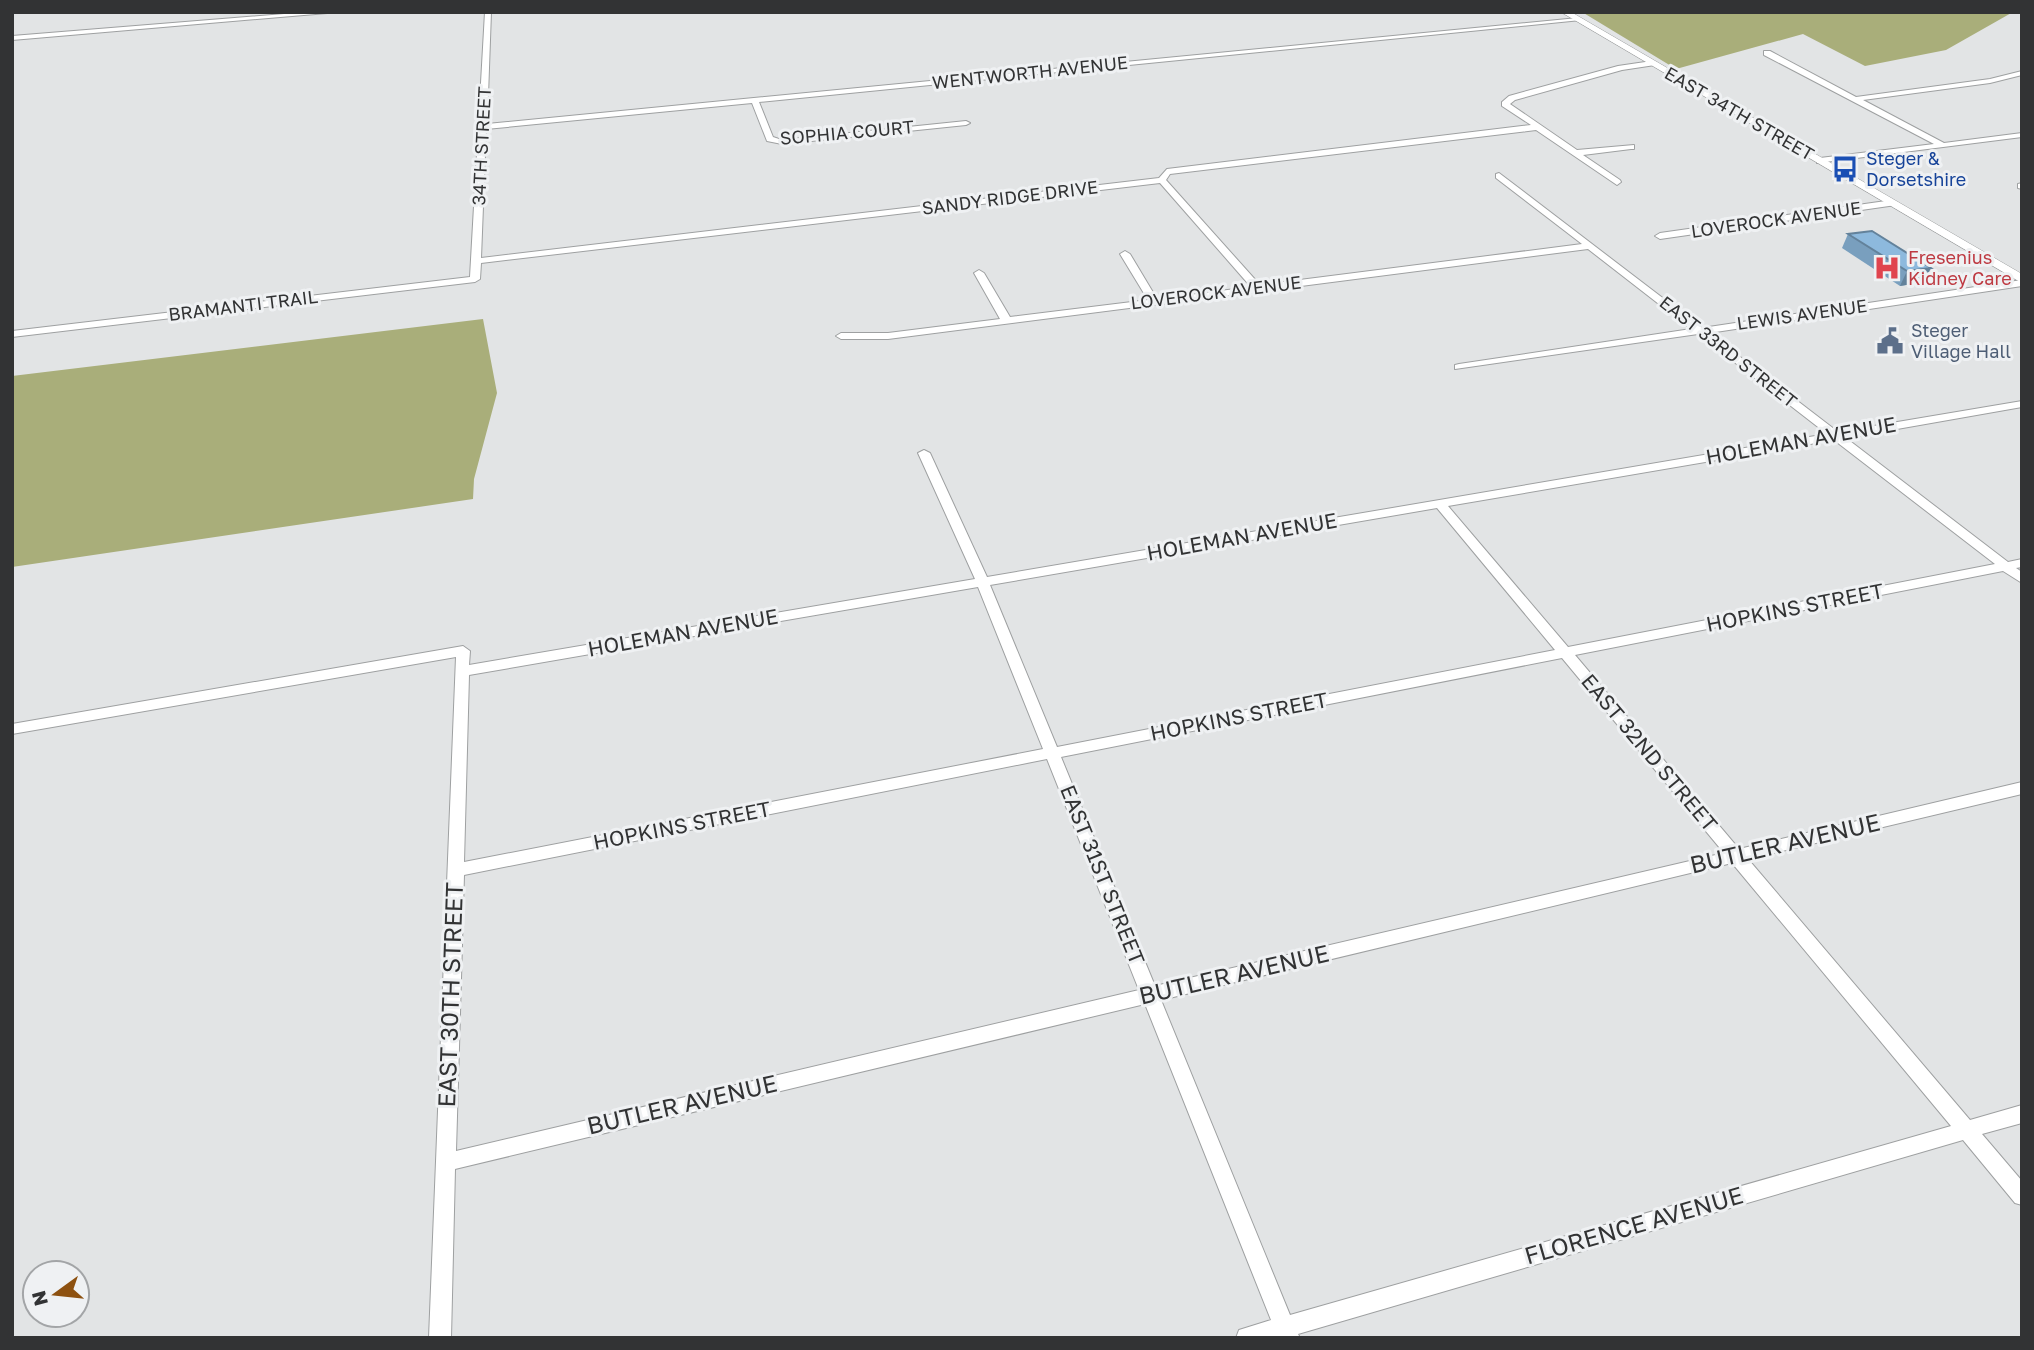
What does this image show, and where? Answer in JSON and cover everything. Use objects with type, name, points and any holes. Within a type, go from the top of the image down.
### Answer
[{"type":"street","points":[[12,38],[336,12]]},
{"type":"street","name":"34TH STREET","points":[[475,279],[488,12]]},
{"type":"street","name":"EAST 34TH STREET","points":[[1565,12],[2022,281]]},
{"type":"street","name":"WENTWORTH AVENUE","points":[[483,127],[1578,20]]},
{"type":"street","points":[[1767,53],[1943,145]]},
{"type":"street","points":[[1617,182],[1505,104],[1512,98],[1621,68],[1653,63]]},
{"type":"street","points":[[1855,99],[1990,81],[2022,73]]},
{"type":"street","name":"SOPHIA COURT","points":[[755,101],[770,139],[782,142],[966,122]]},
{"type":"street","name":"SANDY RIDGE DRIVE","points":[[476,261],[1162,180],[1167,172],[1538,127]]},
{"type":"street","points":[[1819,161],[2022,135]]},
{"type":"street","points":[[1575,153],[1630,147]]},
{"type":"street","name":"EAST 33RD STREET","points":[[1499,176],[2022,579]]},
{"type":"street","points":[[1162,180],[1257,288]]},
{"type":"street","name":"LOVEROCK AVENUE","points":[[1660,236],[1892,203]]},
{"type":"street","name":"LOVEROCK AVENUE","points":[[841,336],[888,336],[1591,246]]},
{"type":"street","points":[[1125,254],[1154,301]]},
{"type":"street","points":[[979,273],[1006,320]]},
{"type":"street","name":"BRAMANTI TRAIL","points":[[12,334],[475,279]]},
{"type":"street","name":"LEWIS AVENUE","points":[[1459,367],[2022,281]]},
{"type":"street","name":"HOLEMAN AVENUE","points":[[462,671],[2022,404]]},
{"type":"street","name":"EAST 31ST STREET","points":[[923,453],[982,581],[1287,1332]]},
{"type":"street","name":"EAST 32ND STREET","points":[[1439,503],[2022,1196]]},
{"type":"street","name":"HOPKINS STREET","points":[[456,870],[2022,563]]},
{"type":"street","name":"EAST 30TH STREET","points":[[12,729],[463,652],[440,1338]]},
{"type":"street","name":"BUTLER AVENUE","points":[[446,1161],[2022,788]]},
{"type":"street","name":"FLORENCE AVENUE","points":[[1247,1338],[1287,1332],[2022,1114]]},
{"type":"green space","points":[[1582,12],[2013,12],[1946,50],[1865,66],[1803,34],[1676,69]]},
{"type":"green space","points":[[483,319],[497,393],[474,479],[473,499],[12,567],[12,376]]},
{"type":"building","points":[[1872,231],[1931,268],[1907,271],[1848,234]]},
{"type":"place","name":"Steger & Dorsetshire","points":[[1845,169]]},
{"type":"place","name":"Fresenius Kidney Care","points":[[1887,268]]},
{"type":"place","name":"Steger Village Hall","points":[[1890,341]]}]
